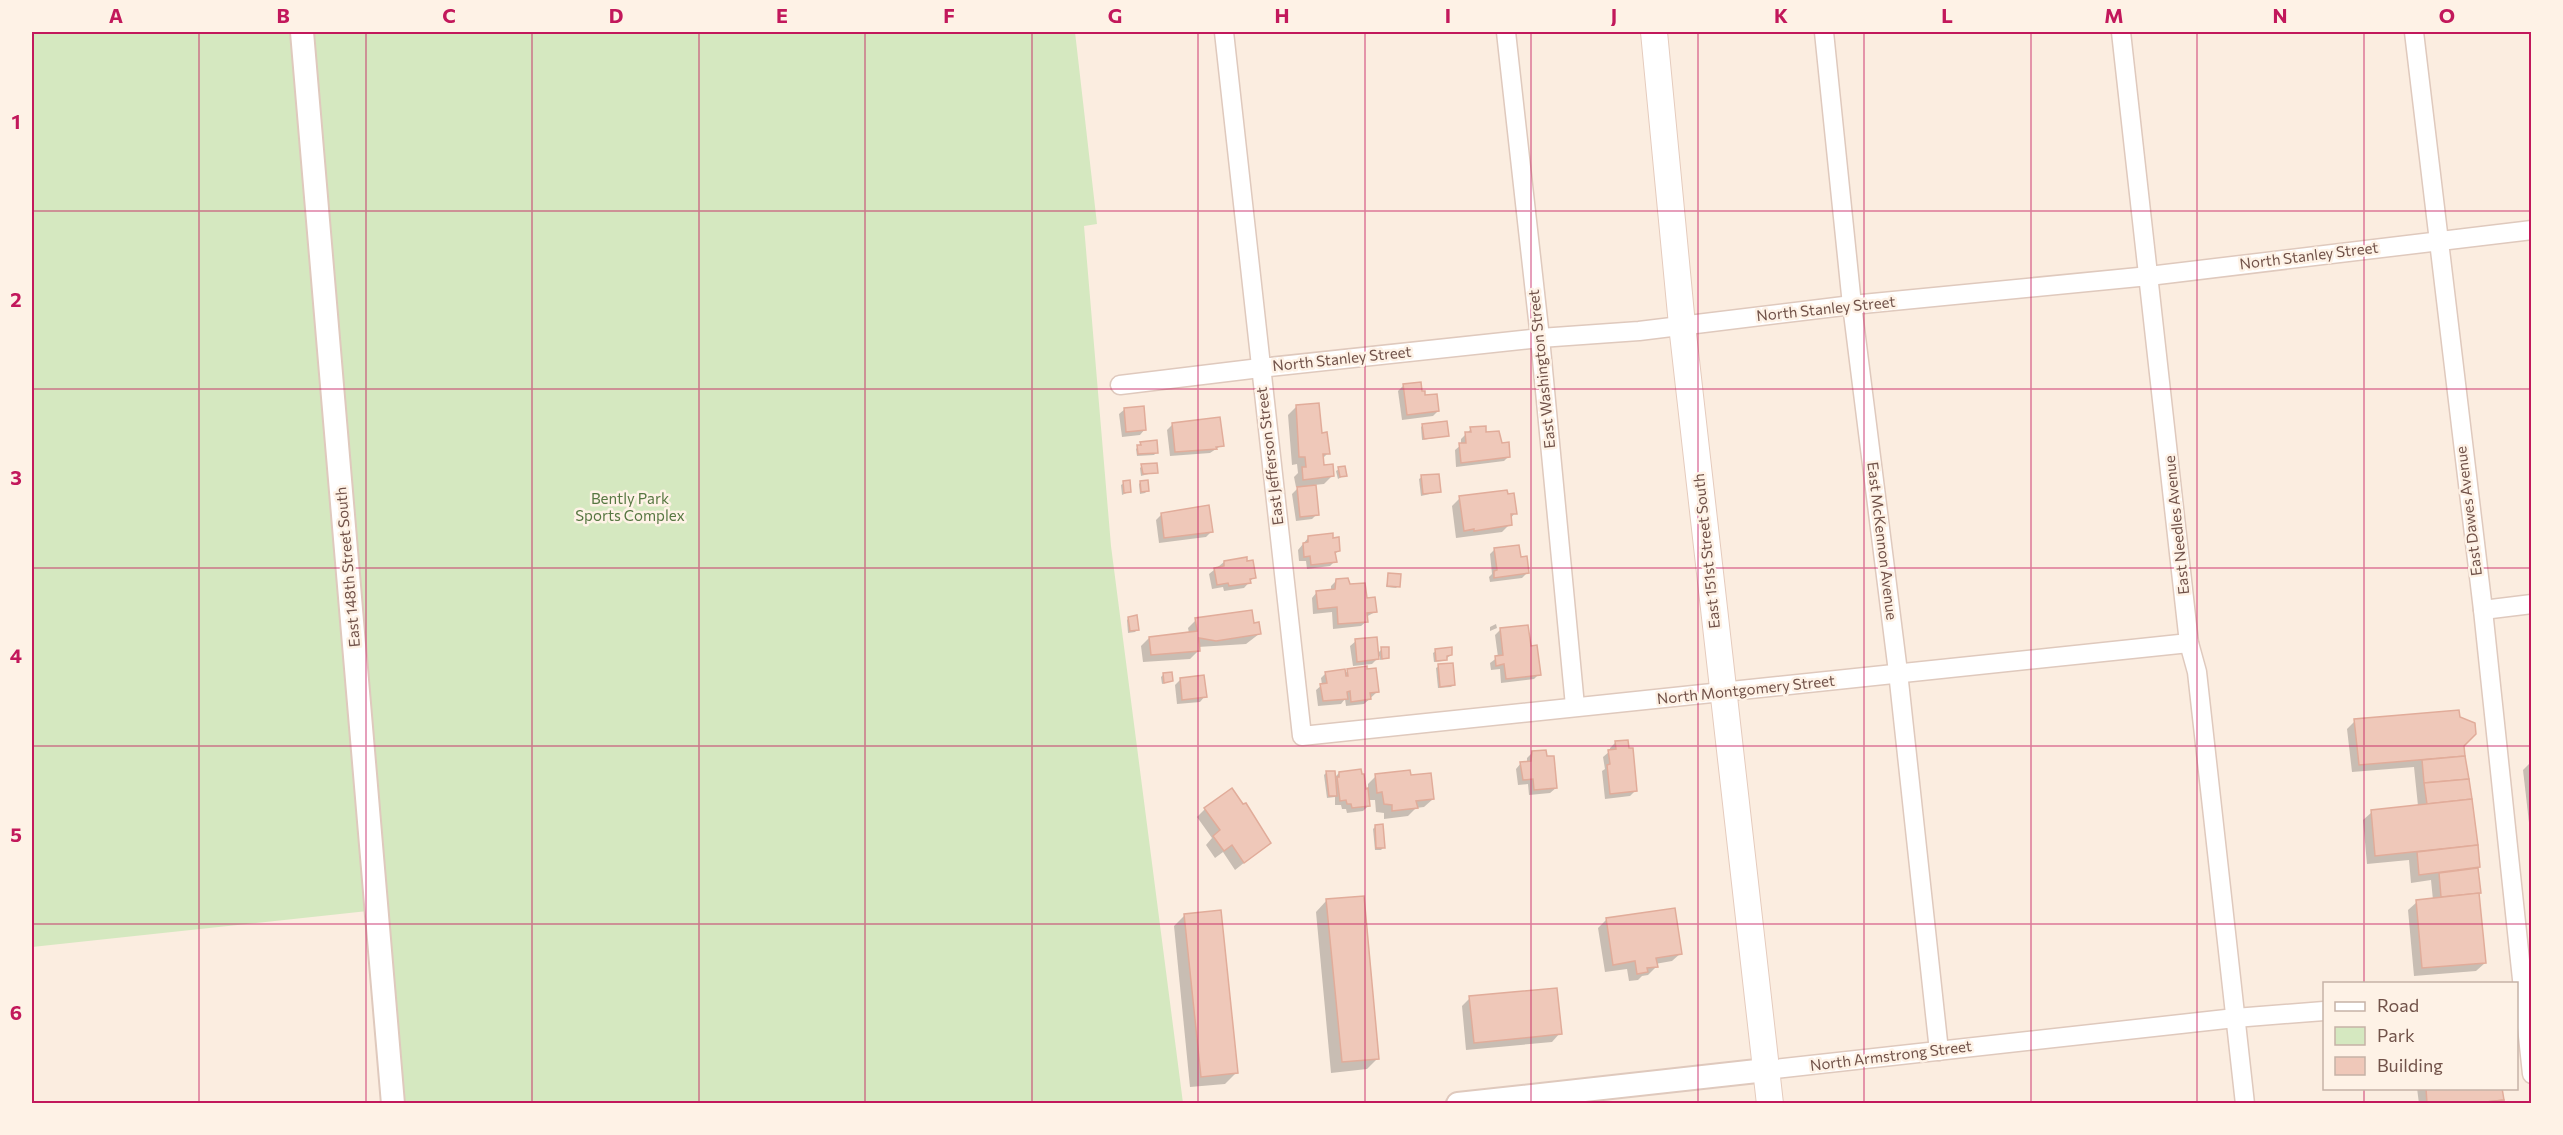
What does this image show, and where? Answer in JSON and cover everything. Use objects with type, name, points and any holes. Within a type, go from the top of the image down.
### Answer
[{"type":"main road","name":"East 151st Street South","points":[[1654,32],[1682,325],[1770,1104]]},
{"type":"street","name":"East 148th Street South","points":[[303,32],[393,1104]]},
{"type":"street","name":"East Jefferson Street","points":[[1224,32],[1302,736]]},
{"type":"street","name":"East Washington Street","points":[[1506,32],[1540,338],[1575,706]]},
{"type":"street","name":"East McKennon Avenue","points":[[1824,32],[1852,305],[1898,672],[1939,1051]]},
{"type":"street","name":"East Needles Avenue","points":[[2121,32],[2190,643],[2197,672],[2245,1104]]},
{"type":"street","name":"East Dawes Avenue","points":[[2414,32],[2482,610],[2532,1074]]},
{"type":"street","name":"North Stanley Street","points":[[1119,385],[1540,338],[1639,331],[1852,305],[2149,276],[2532,230]]},
{"type":"street","points":[[2482,610],[2532,604]]},
{"type":"street","name":"North Montgomery Street","points":[[1302,736],[2190,643]]},
{"type":"street","name":"North Armstrong Street","points":[[1458,1104],[2235,1018],[2323,1011]]},
{"type":"green space","name":"Bently Park Sports Complex","points":[[32,32],[1075,32],[1097,224],[1084,226],[1111,546],[1183,1103],[393,1103],[377,910],[32,947]]},
{"type":"building","points":[[1421,382],[1425,395],[1437,394],[1439,411],[1407,415],[1403,384]]},
{"type":"building","points":[[1319,403],[1322,433],[1327,432],[1330,454],[1323,454],[1324,465],[1333,464],[1334,476],[1303,480],[1302,467],[1306,467],[1305,457],[1299,457],[1296,405]]},
{"type":"building","points":[[1144,406],[1146,430],[1126,432],[1124,408]]},
{"type":"building","points":[[1220,417],[1224,446],[1216,447],[1217,449],[1175,452],[1172,423]]},
{"type":"building","points":[[1447,421],[1449,436],[1424,439],[1422,424]]},
{"type":"building","points":[[1486,426],[1486,432],[1499,431],[1502,443],[1509,442],[1510,457],[1461,463],[1459,443],[1466,443],[1465,432],[1471,432],[1470,427]]},
{"type":"building","points":[[1157,440],[1158,453],[1138,454],[1137,445],[1141,445],[1140,442]]},
{"type":"building","points":[[1157,463],[1158,473],[1143,474],[1141,464]]},
{"type":"building","points":[[1345,466],[1347,476],[1340,477],[1338,467]]},
{"type":"building","points":[[1439,474],[1441,492],[1423,494],[1421,475]]},
{"type":"building","points":[[1130,480],[1131,492],[1124,493],[1123,481]]},
{"type":"building","points":[[1148,480],[1149,491],[1141,492],[1140,481]]},
{"type":"building","points":[[1316,485],[1319,515],[1300,517],[1297,487]]},
{"type":"building","points":[[1507,490],[1508,494],[1514,493],[1517,514],[1511,514],[1512,525],[1464,531],[1459,496]]},
{"type":"building","points":[[1209,505],[1213,532],[1164,538],[1161,513]]},
{"type":"building","points":[[1333,533],[1333,538],[1339,537],[1340,551],[1335,552],[1337,562],[1311,565],[1310,556],[1304,557],[1303,543],[1308,542],[1308,536]]},
{"type":"building","points":[[1519,545],[1521,557],[1527,556],[1529,573],[1494,578],[1494,571],[1497,570],[1494,548]]},
{"type":"building","points":[[1247,557],[1247,561],[1253,560],[1256,578],[1250,579],[1251,583],[1217,585],[1214,568],[1224,566],[1224,561]]},
{"type":"building","points":[[1388,573],[1401,574],[1400,587],[1387,586]]},
{"type":"building","points":[[1348,578],[1350,584],[1365,583],[1367,598],[1375,597],[1377,612],[1367,613],[1368,622],[1338,624],[1337,607],[1318,609],[1316,591],[1335,589],[1336,579]]},
{"type":"building","points":[[1252,610],[1254,623],[1259,622],[1261,634],[1216,641],[1199,638],[1200,651],[1151,655],[1149,637],[1197,631],[1195,618]]},
{"type":"building","points":[[1137,615],[1139,630],[1130,631],[1128,617]]},
{"type":"building","points":[[1528,625],[1531,646],[1537,645],[1541,675],[1506,679],[1504,664],[1496,666],[1495,656],[1503,655],[1500,628]]},
{"type":"building","points":[[1377,637],[1379,659],[1357,662],[1355,639]]},
{"type":"building","points":[[1381,647],[1389,647],[1389,658],[1382,659]]},
{"type":"building","points":[[1452,647],[1452,655],[1447,656],[1447,660],[1436,661],[1435,649]]},
{"type":"building","points":[[1453,663],[1455,685],[1440,687],[1438,664]]},
{"type":"building","points":[[1367,666],[1367,669],[1376,668],[1379,692],[1370,693],[1371,699],[1351,702],[1350,691],[1347,692],[1348,699],[1323,701],[1320,684],[1327,683],[1325,672],[1345,669],[1346,676],[1348,676],[1347,669]]},
{"type":"building","points":[[1172,672],[1173,681],[1164,683],[1163,673]]},
{"type":"building","points":[[1204,675],[1207,697],[1182,700],[1180,678]]},
{"type":"building","points":[[2459,710],[2460,717],[2475,723],[2476,734],[2464,746],[2465,756],[2359,765],[2354,719]]},
{"type":"building","points":[[1628,740],[1629,748],[1633,748],[1637,791],[1610,794],[1608,750],[1616,749],[1615,741]]},
{"type":"building","points":[[1546,750],[1547,756],[1554,756],[1557,788],[1534,790],[1533,779],[1523,780],[1520,762],[1531,761],[1532,751]]},
{"type":"building","points":[[2465,756],[2469,779],[2424,783],[2422,760]]},
{"type":"building","points":[[1361,769],[1366,789],[1368,788],[1370,806],[1352,808],[1346,800],[1340,801],[1337,777],[1339,777],[1339,772]]},
{"type":"building","points":[[1410,770],[1411,775],[1431,773],[1434,799],[1416,801],[1418,808],[1392,811],[1392,805],[1384,804],[1382,792],[1377,793],[1375,774]]},
{"type":"building","points":[[1326,771],[1335,771],[1337,796],[1329,796]]},
{"type":"building","points":[[2469,779],[2472,799],[2427,804],[2424,783]]},
{"type":"building","points":[[1232,788],[1243,804],[1246,803],[1271,843],[1244,863],[1232,845],[1224,851],[1213,836],[1220,830],[1204,808]]},
{"type":"building","points":[[2472,799],[2478,845],[2375,856],[2371,810]]},
{"type":"building","points":[[1383,824],[1385,848],[1376,848],[1375,825]]},
{"type":"building","points":[[2478,845],[2480,867],[2419,875],[2417,852]]},
{"type":"building","points":[[2478,868],[2481,893],[2441,897],[2439,873]]},
{"type":"building","points":[[2479,893],[2486,963],[2422,968],[2416,900]]},
{"type":"building","points":[[1364,896],[1379,1059],[1342,1062],[1326,899]]},
{"type":"building","points":[[1675,908],[1682,954],[1656,958],[1658,967],[1647,968],[1648,972],[1637,974],[1635,961],[1613,965],[1606,918]]},
{"type":"building","points":[[1221,910],[1238,1073],[1201,1077],[1184,914]]},
{"type":"building","points":[[1557,988],[1562,1034],[1474,1043],[1469,996]]},
{"type":"building","points":[[2426,1090],[2502,1090],[2504,1100],[2467,1104],[2427,1104]]},
{"type":"building","points":[[2504,1100],[2504,1104],[2467,1104]]}]
